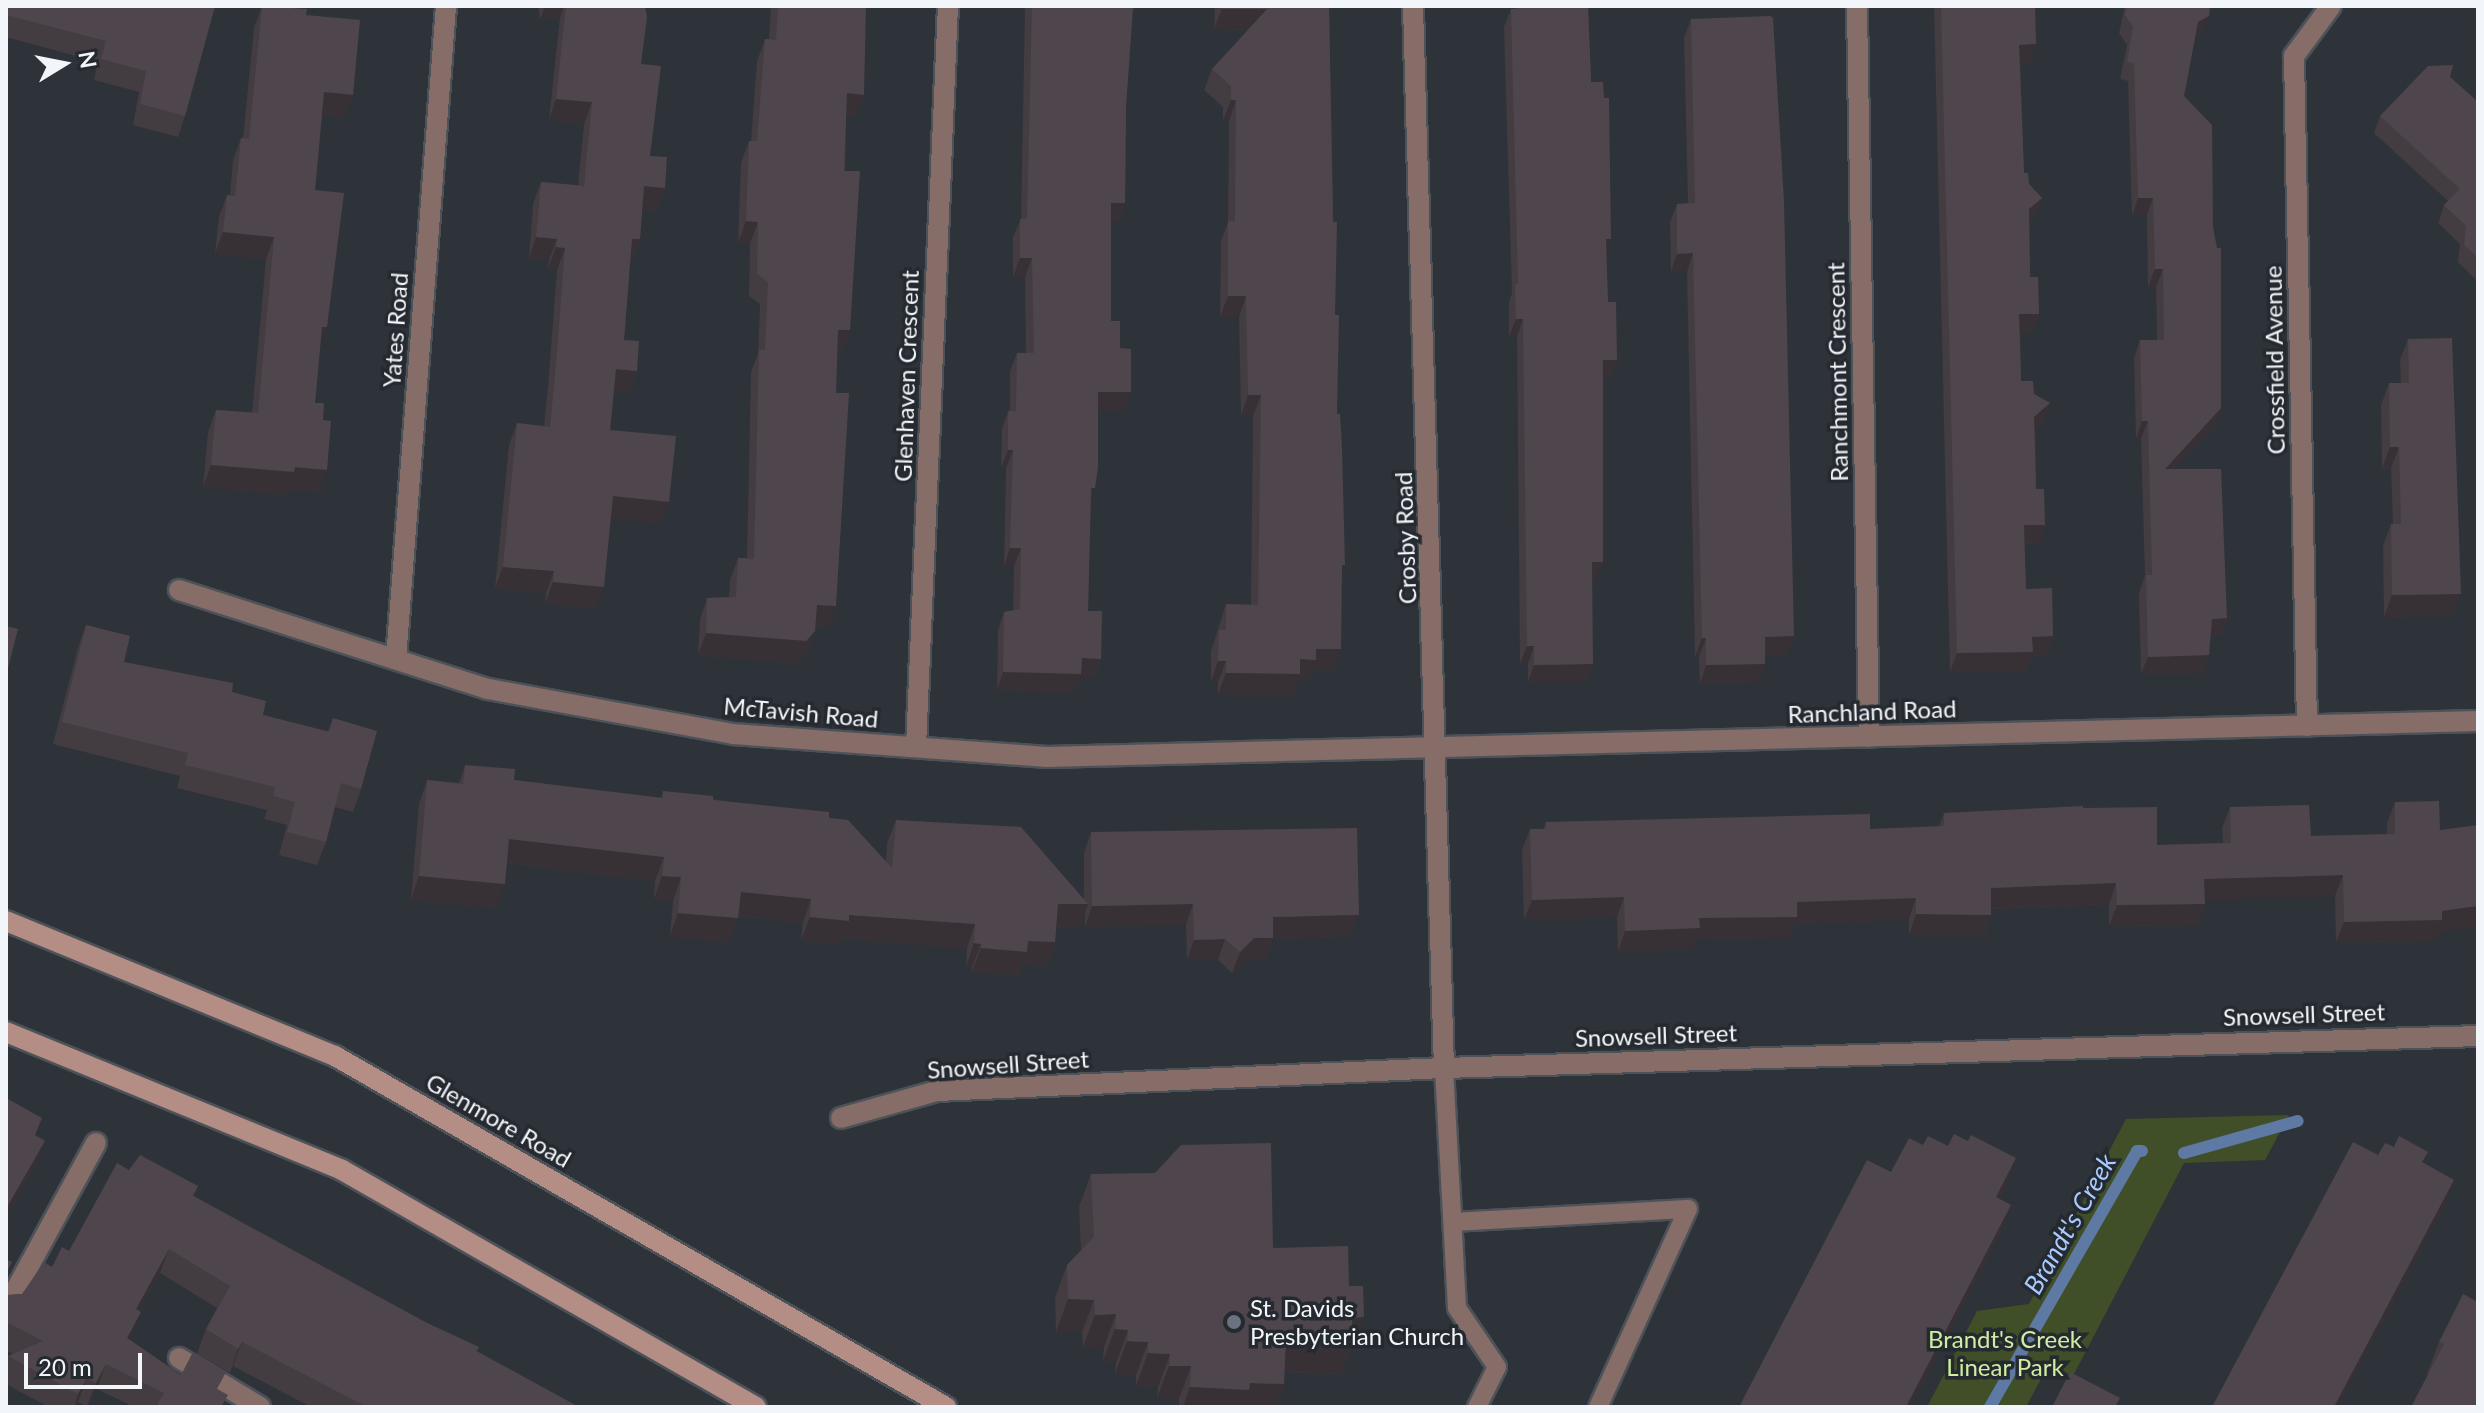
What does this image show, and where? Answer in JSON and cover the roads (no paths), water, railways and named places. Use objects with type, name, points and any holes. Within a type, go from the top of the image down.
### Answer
[{"type":"main road","name":"Glenmore Road","points":[[6,921],[335,1056],[946,1407]]},
{"type":"main road","points":[[6,1032],[342,1170],[756,1407]]},
{"type":"street","name":"Yates Road","points":[[396,659],[446,6]]},
{"type":"street","name":"Glenhaven Crescent","points":[[916,747],[948,6]]},
{"type":"street","name":"Crosby Road","points":[[1413,6],[1438,749],[1444,1068]]},
{"type":"street","name":"Ranchmont Crescent","points":[[1857,6],[1869,737]]},
{"type":"street","name":"Crossfield Avenue","points":[[2307,726],[2294,56],[2331,6]]},
{"type":"street","name":"McTavish Road","points":[[179,590],[488,689],[733,734],[1047,757],[1438,749]]},
{"type":"street","name":"Ranchland Road","points":[[1438,749],[2478,721]]},
{"type":"street","name":"Snowsell Street","points":[[841,1118],[937,1091],[1444,1068],[2478,1036]]},
{"type":"street","points":[[6,1308],[96,1143]]},
{"type":"street","points":[[179,1358],[260,1407]]},
{"type":"lane","points":[[1444,1068],[1457,1308],[1497,1367],[1477,1407]]},
{"type":"lane","points":[[1453,1222],[1688,1209],[1598,1407]]},
{"type":"waterway","name":"Brandt's Creek","points":[[2184,1153],[2298,1121]]},
{"type":"waterway","name":"Brandt's Creek","points":[[1990,1407],[2137,1151],[2142,1151]]},
{"type":"place","name":"St. Davids Presbyterian Church","points":[[1234,1322]]},
{"type":"park label","name":"Brandt's Creek Linear Park","points":[[2005,1353]]}]
